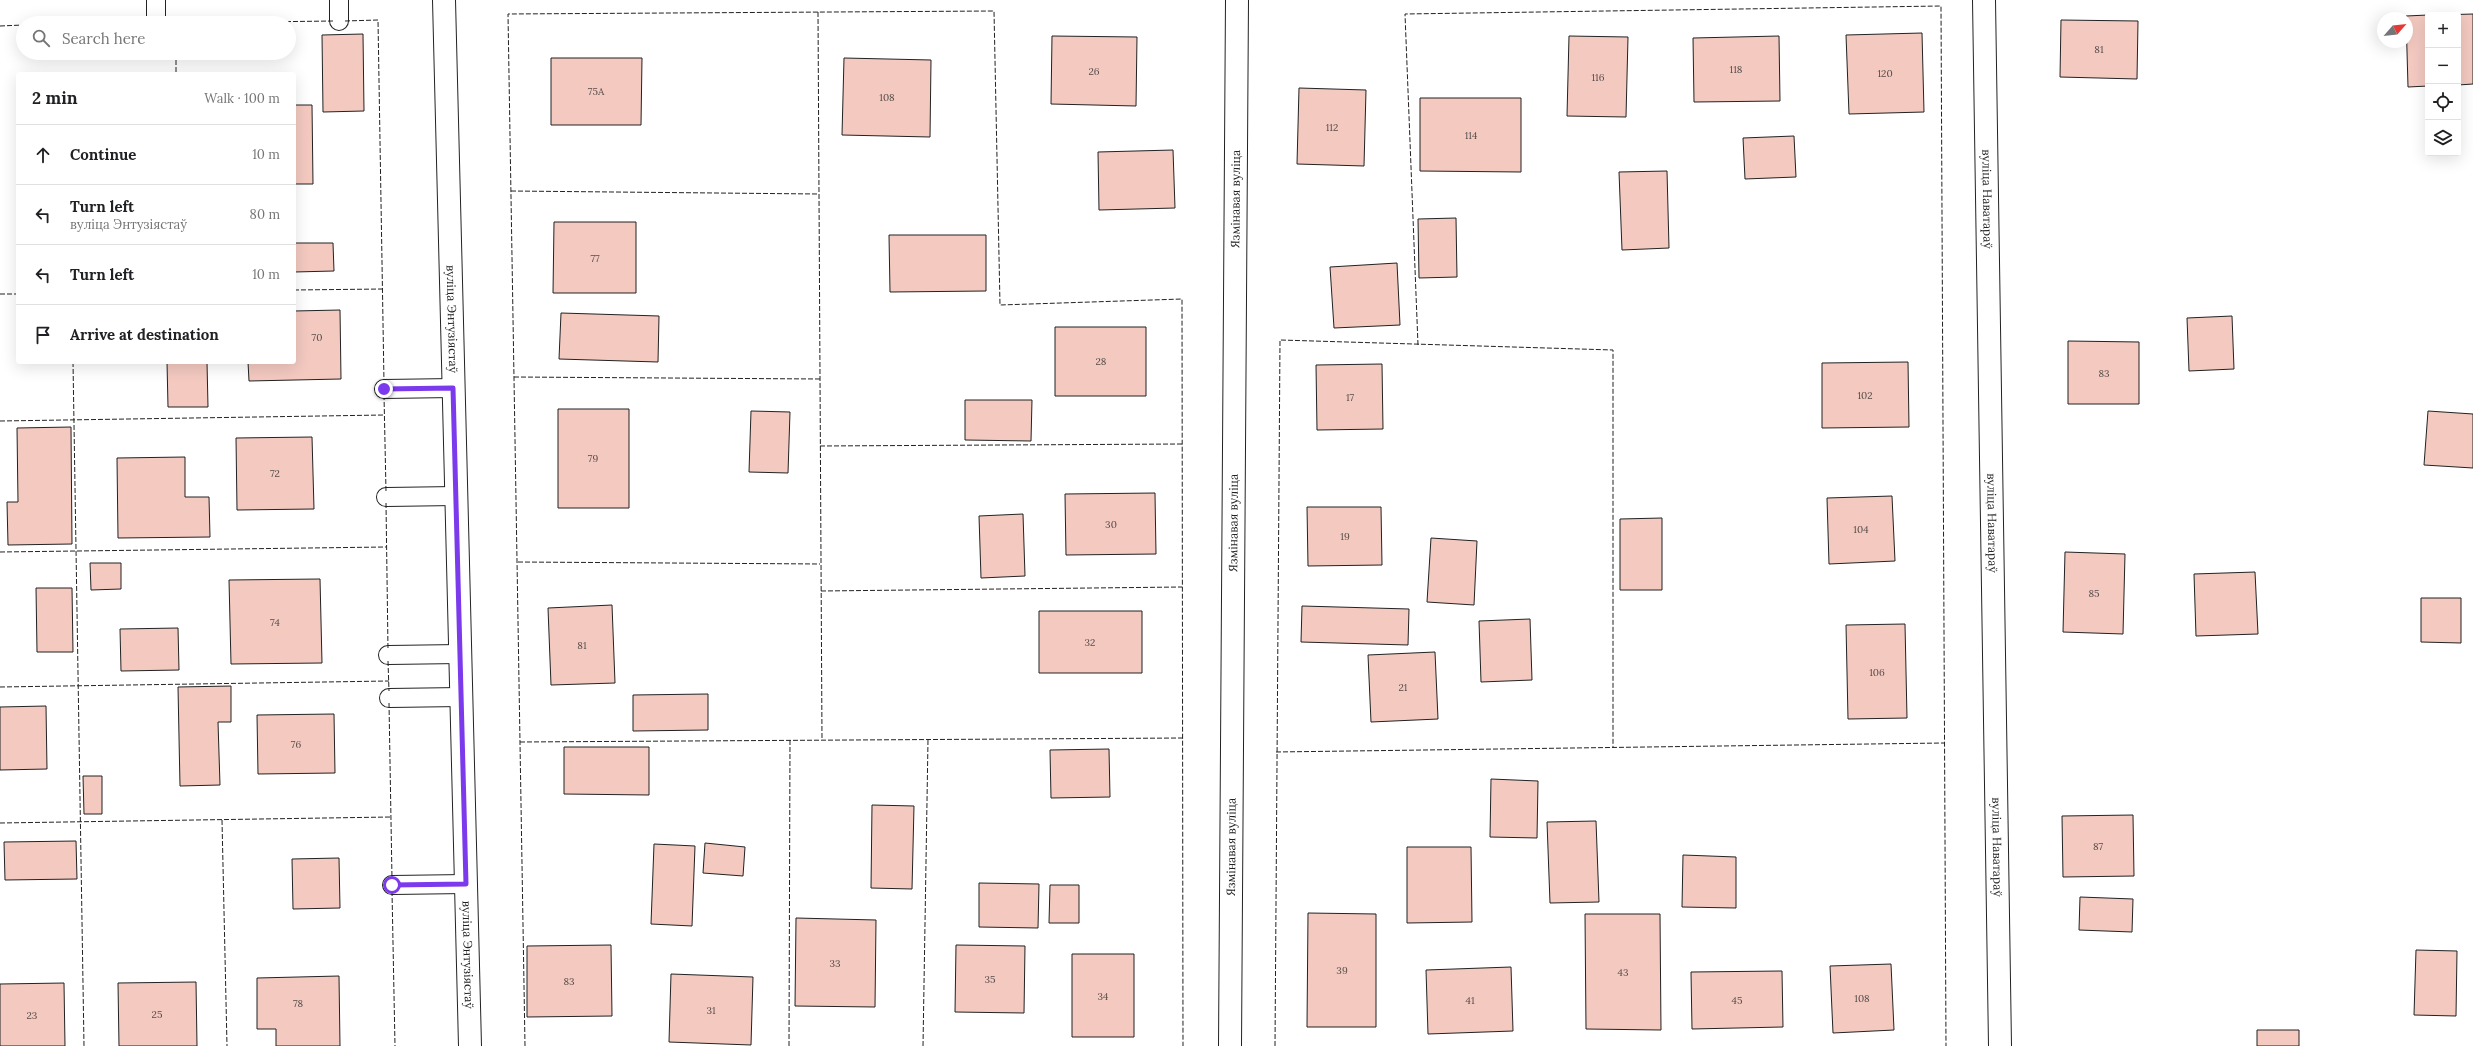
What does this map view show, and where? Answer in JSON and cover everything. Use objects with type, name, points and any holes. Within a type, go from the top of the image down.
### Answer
[{"type":"street","name":"вуліца Энтузіястаў","points":[[444,0],[470,1046]]},
{"type":"street","name":"Язмінавая вуліца","points":[[1230,1046],[1237,0]]},
{"type":"street","name":"вуліца Наватараў","points":[[1984,0],[2000,1046]]},
{"type":"lane","points":[[156,0],[156,16]]},
{"type":"lane","points":[[339,0],[339,21]]},
{"type":"lane","points":[[384,389],[453,388]]},
{"type":"lane","points":[[386,497],[456,496]]},
{"type":"lane","points":[[388,655],[460,654]]},
{"type":"lane","points":[[389,698],[461,697]]},
{"type":"lane","points":[[392,885],[466,884]]},
{"type":"building","points":[[2461,14],[2473,14],[2473,84],[2461,85]]},
{"type":"building","points":[[2425,15],[2425,86],[2408,87],[2407,48],[2413,48],[2413,16]]},
{"type":"building","points":[[2061,20],[2138,21],[2137,79],[2060,77]]},
{"type":"building","points":[[1922,33],[1924,112],[1849,114],[1846,35]]},
{"type":"building","points":[[363,34],[364,111],[323,112],[322,35]]},
{"type":"building","points":[[1052,36],[1137,37],[1136,106],[1051,104]]},
{"type":"building","points":[[1569,36],[1628,37],[1626,117],[1567,116]]},
{"type":"building","points":[[1779,36],[1780,101],[1694,102],[1693,38]]},
{"type":"building","points":[[551,58],[642,58],[641,125],[551,125]]},
{"type":"building","points":[[844,58],[931,60],[930,137],[842,135]]},
{"type":"building","points":[[1299,88],[1366,90],[1364,166],[1297,164]]},
{"type":"building","points":[[1420,98],[1521,98],[1521,172],[1420,171]]},
{"type":"building","points":[[296,105],[312,105],[313,184],[296,184]]},
{"type":"building","points":[[1794,136],[1796,177],[1745,179],[1743,138]]},
{"type":"building","points":[[1173,150],[1175,208],[1099,210],[1098,152]]},
{"type":"building","points":[[1667,171],[1669,248],[1622,250],[1619,172]]},
{"type":"building","points":[[1456,218],[1457,277],[1419,278],[1418,219]]},
{"type":"building","points":[[554,222],[636,222],[636,293],[553,293]]},
{"type":"building","points":[[889,235],[986,235],[986,291],[890,292]]},
{"type":"building","points":[[296,243],[333,243],[334,271],[296,272]]},
{"type":"building","points":[[1397,263],[1400,325],[1334,328],[1330,267]]},
{"type":"building","points":[[340,310],[341,379],[249,381],[248,364],[296,364],[296,311]]},
{"type":"building","points":[[561,313],[659,316],[658,362],[559,359]]},
{"type":"building","points":[[2232,316],[2234,369],[2189,371],[2187,318]]},
{"type":"building","points":[[1055,327],[1146,327],[1146,396],[1055,396]]},
{"type":"building","points":[[2068,341],[2139,342],[2139,404],[2068,404]]},
{"type":"building","points":[[1908,362],[1909,427],[1822,428],[1822,363]]},
{"type":"building","points":[[167,364],[207,364],[208,407],[168,407]]},
{"type":"building","points":[[1382,364],[1383,429],[1317,430],[1316,365]]},
{"type":"building","points":[[965,400],[1032,400],[1031,441],[965,440]]},
{"type":"building","points":[[558,409],[629,409],[629,508],[558,508]]},
{"type":"building","points":[[751,411],[790,412],[788,473],[749,472]]},
{"type":"building","points":[[2428,411],[2473,414],[2473,468],[2424,465]]},
{"type":"building","points":[[71,427],[72,544],[8,545],[7,502],[18,502],[17,428]]},
{"type":"building","points":[[312,437],[314,509],[237,510],[236,438]]},
{"type":"building","points":[[185,457],[185,497],[209,497],[210,537],[118,538],[117,458]]},
{"type":"building","points":[[1155,493],[1156,554],[1066,555],[1065,494]]},
{"type":"building","points":[[1892,496],[1895,561],[1829,564],[1827,498]]},
{"type":"building","points":[[1307,507],[1381,507],[1382,565],[1308,566]]},
{"type":"building","points":[[1023,514],[1025,576],[981,578],[979,516]]},
{"type":"building","points":[[1662,518],[1662,590],[1620,590],[1620,519]]},
{"type":"building","points":[[1431,538],[1477,541],[1474,605],[1427,602]]},
{"type":"building","points":[[2065,552],[2125,554],[2123,634],[2063,632]]},
{"type":"building","points":[[90,563],[121,563],[121,589],[91,590]]},
{"type":"building","points":[[2255,572],[2258,634],[2196,636],[2194,574]]},
{"type":"building","points":[[320,579],[322,663],[231,664],[229,580]]},
{"type":"building","points":[[36,588],[72,588],[73,652],[37,652]]},
{"type":"building","points":[[2421,598],[2461,598],[2461,643],[2421,642]]},
{"type":"building","points":[[612,605],[615,683],[551,685],[548,608]]},
{"type":"building","points":[[1302,606],[1409,609],[1408,645],[1301,642]]},
{"type":"building","points":[[1039,611],[1142,611],[1142,673],[1039,673]]},
{"type":"building","points":[[1530,619],[1532,680],[1481,682],[1479,621]]},
{"type":"building","points":[[1905,624],[1907,718],[1848,719],[1846,625]]},
{"type":"building","points":[[178,628],[179,670],[121,671],[120,629]]},
{"type":"building","points":[[1435,652],[1438,719],[1371,722],[1368,655]]},
{"type":"building","points":[[231,686],[231,722],[218,722],[220,785],[180,786],[178,687]]},
{"type":"building","points":[[708,694],[708,730],[633,731],[633,695]]},
{"type":"building","points":[[46,706],[47,769],[0,770],[0,707]]},
{"type":"building","points":[[334,714],[335,773],[258,774],[257,715]]},
{"type":"building","points":[[564,747],[649,747],[649,795],[564,794]]},
{"type":"building","points":[[1109,749],[1110,797],[1051,798],[1050,750]]},
{"type":"building","points":[[83,776],[102,776],[102,814],[84,814]]},
{"type":"building","points":[[1491,779],[1538,781],[1537,838],[1490,837]]},
{"type":"building","points":[[872,805],[914,806],[912,889],[871,888]]},
{"type":"building","points":[[2133,815],[2134,876],[2063,877],[2062,816]]},
{"type":"building","points":[[1596,821],[1599,902],[1550,903],[1547,822]]},
{"type":"building","points":[[76,841],[77,879],[5,880],[4,842]]},
{"type":"building","points":[[705,843],[745,847],[743,876],[703,873]]},
{"type":"building","points":[[654,844],[695,846],[692,926],[651,924]]},
{"type":"building","points":[[1407,847],[1471,847],[1472,922],[1407,923]]},
{"type":"building","points":[[1683,855],[1736,857],[1736,908],[1682,907]]},
{"type":"building","points":[[339,858],[340,908],[293,909],[292,859]]},
{"type":"building","points":[[979,883],[1039,884],[1038,928],[979,927]]},
{"type":"building","points":[[1050,885],[1079,885],[1079,923],[1049,923]]},
{"type":"building","points":[[2080,897],[2133,899],[2132,932],[2079,930]]},
{"type":"building","points":[[1308,913],[1376,914],[1376,1027],[1307,1027]]},
{"type":"building","points":[[1585,914],[1660,914],[1661,1030],[1586,1029]]},
{"type":"building","points":[[796,918],[876,920],[875,1007],[795,1006]]},
{"type":"building","points":[[611,945],[612,1016],[527,1017],[527,946]]},
{"type":"building","points":[[956,945],[1025,946],[1024,1013],[955,1012]]},
{"type":"building","points":[[2416,950],[2457,951],[2456,1016],[2414,1015]]},
{"type":"building","points":[[1072,954],[1134,954],[1134,1037],[1072,1037]]},
{"type":"building","points":[[1891,964],[1894,1030],[1833,1033],[1830,966]]},
{"type":"building","points":[[1511,967],[1513,1031],[1428,1034],[1426,970]]},
{"type":"building","points":[[1782,971],[1783,1027],[1692,1029],[1691,972]]},
{"type":"building","points":[[671,974],[753,977],[751,1045],[669,1042]]},
{"type":"building","points":[[339,976],[340,1046],[276,1046],[276,1029],[257,1029],[257,978]]},
{"type":"building","points":[[196,982],[197,1046],[119,1046],[118,983]]},
{"type":"building","points":[[64,983],[65,1046],[0,1046],[0,984]]},
{"type":"building","points":[[2257,1030],[2299,1030],[2299,1046],[2257,1046]]},
{"type":"fence","points":[[1418,345],[1405,14],[1941,6],[1946,1046]]},
{"type":"fence","points":[[525,1046],[508,14],[994,11],[1000,305],[1182,299],[1183,1046]]},
{"type":"fence","points":[[818,12],[822,740]]},
{"type":"fence","points":[[345,21],[378,20],[384,383]]},
{"type":"fence","points":[[296,21],[333,21]]},
{"type":"fence","points":[[0,26],[16,25]]},
{"type":"fence","points":[[176,60],[176,72]]},
{"type":"fence","points":[[511,191],[818,194]]},
{"type":"fence","points":[[296,290],[383,289]]},
{"type":"fence","points":[[0,294],[16,294]]},
{"type":"fence","points":[[1275,1046],[1280,340],[1613,350],[1613,747]]},
{"type":"fence","points":[[73,364],[84,1046]]},
{"type":"fence","points":[[514,377],[820,379]]},
{"type":"fence","points":[[384,395],[386,491]]},
{"type":"fence","points":[[0,421],[384,415]]},
{"type":"fence","points":[[820,446],[1182,444]]},
{"type":"fence","points":[[386,503],[388,649]]},
{"type":"fence","points":[[0,552],[386,547]]},
{"type":"fence","points":[[518,562],[820,564]]},
{"type":"fence","points":[[821,591],[1182,587]]},
{"type":"fence","points":[[388,661],[389,691]]},
{"type":"fence","points":[[0,687],[389,681]]},
{"type":"fence","points":[[389,703],[392,879]]},
{"type":"fence","points":[[520,742],[1183,738]]},
{"type":"fence","points":[[789,1046],[790,740]]},
{"type":"fence","points":[[923,1046],[928,740]]},
{"type":"fence","points":[[1276,752],[1944,743]]},
{"type":"fence","points":[[0,823],[391,817]]},
{"type":"fence","points":[[222,820],[227,1046]]},
{"type":"fence","points":[[392,891],[395,1046]]},
{"type":"route","points":[[384,389],[453,388],[466,884],[392,885]]}]
